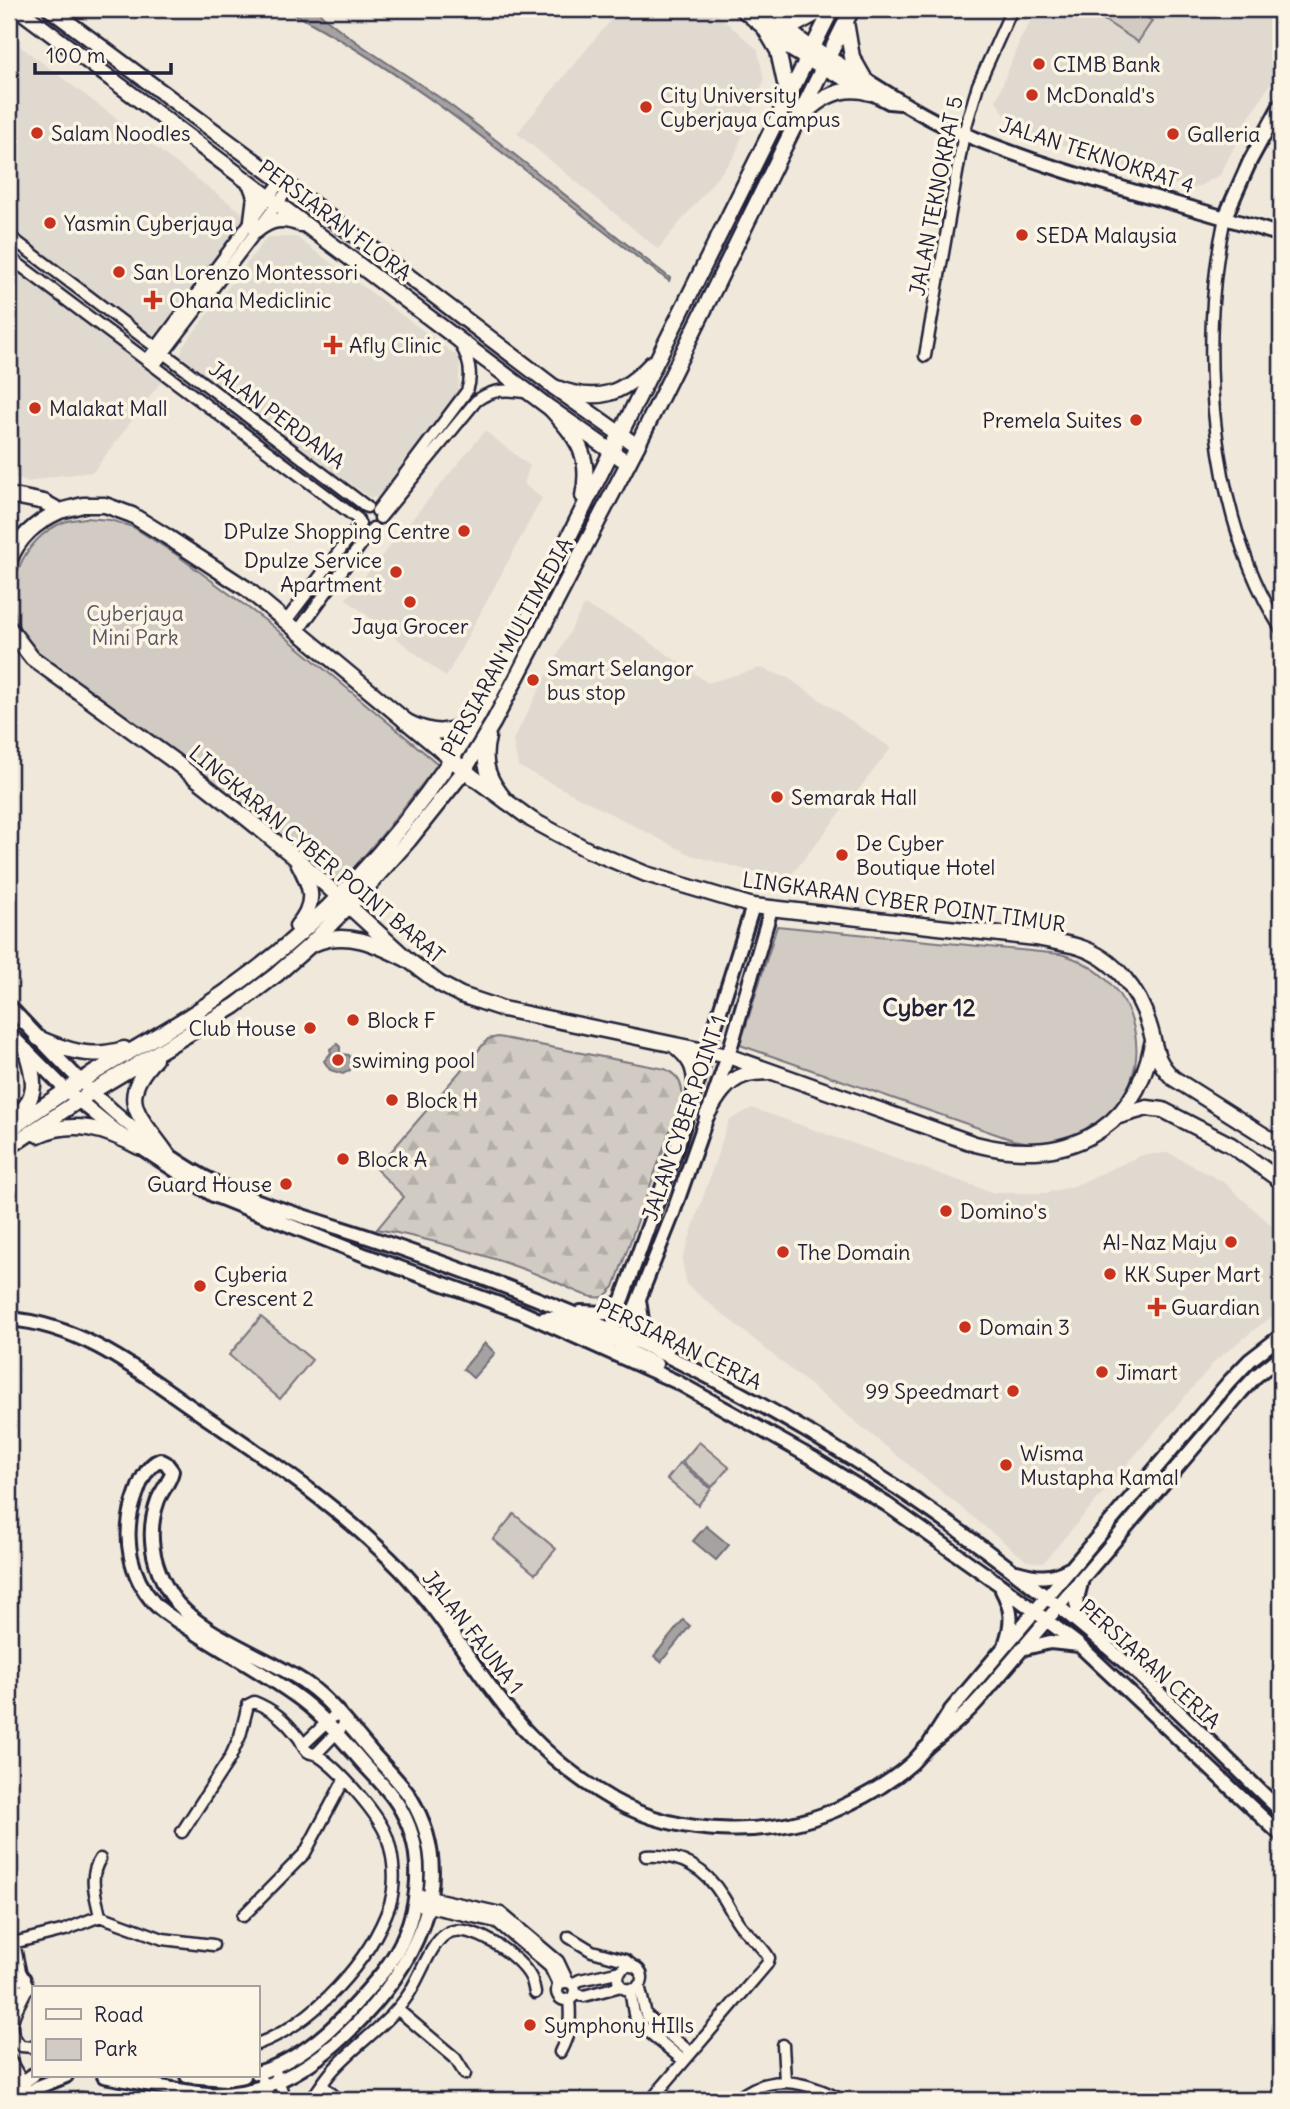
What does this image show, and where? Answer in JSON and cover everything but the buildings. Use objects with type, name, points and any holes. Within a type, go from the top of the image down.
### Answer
[{"type":"main road","name":"PERSIARAN FLORA","points":[[18,9],[551,409],[628,463]]},
{"type":"main road","name":"PERSIARAN FLORA","points":[[50,9],[554,387],[637,446]]},
{"type":"main road","points":[[742,9],[764,27],[810,54]]},
{"type":"main road","points":[[761,9],[810,54]]},
{"type":"main road","points":[[779,23],[795,25],[824,9]]},
{"type":"main road","name":"PERSIARAN MULTIMEDIA","points":[[9,1148],[93,1091],[164,1051],[234,1006],[309,946],[450,760],[481,709],[622,434],[832,9]]},
{"type":"main road","points":[[849,15],[852,57],[864,78]]},
{"type":"main road","name":"PERSIARAN MULTIMEDIA","points":[[9,1130],[80,1081],[208,1003],[344,901],[409,840],[464,771],[493,723],[637,446],[849,15]]},
{"type":"main road","points":[[764,27],[778,51],[788,97]]},
{"type":"main road","name":"JALAN TEKNOKRAT 4","points":[[810,54],[826,62]]},
{"type":"main road","points":[[796,122],[811,107],[832,94],[852,90],[870,93]]},
{"type":"main road","points":[[250,183],[255,196],[254,226],[275,220],[292,220],[308,227]]},
{"type":"main road","points":[[554,387],[582,395],[607,395],[633,382],[664,350]]},
{"type":"main road","points":[[551,409],[576,438],[586,464],[587,478],[572,531]]},
{"type":"main road","points":[[9,495],[44,502],[60,511]]},
{"type":"main road","name":"LINGKARAN CYBER POINT TIMUR","points":[[60,511],[83,505],[105,505],[119,509],[166,536],[237,583],[286,621],[450,760],[506,802],[532,820],[619,863],[686,887],[753,906],[994,932],[1079,947],[1096,955],[1122,975],[1141,1000],[1160,1066],[1173,1078],[1281,1146]]},
{"type":"main road","points":[[9,562],[27,532],[37,523],[60,511]]},
{"type":"main road","points":[[9,523],[9,529]]},
{"type":"main road","name":"LINGKARAN CYBER POINT BARAT","points":[[9,628],[32,658],[174,761],[296,858],[408,960],[440,984],[461,995],[503,1009],[709,1050],[996,1149],[1034,1152],[1075,1144],[1090,1137],[1114,1117]]},
{"type":"main road","points":[[405,721],[425,730],[442,733],[465,724],[481,709]]},
{"type":"main road","points":[[493,723],[486,747],[486,770],[489,779],[506,802]]},
{"type":"main road","points":[[208,1003],[273,949],[305,916],[311,892],[296,858]]},
{"type":"main road","points":[[309,946],[334,938],[361,939],[408,960]]},
{"type":"main road","points":[[38,1038],[70,1052],[96,1055],[132,1047],[156,1035]]},
{"type":"main road","points":[[1114,1117],[1136,1091],[1148,1063],[1152,1042]]},
{"type":"main road","points":[[672,1043],[692,1062],[696,1075],[695,1091]]},
{"type":"main road","points":[[9,1124],[24,1110],[34,1092],[33,1074],[26,1051]]},
{"type":"main road","points":[[164,1051],[141,1076],[134,1103],[146,1128],[167,1154]]},
{"type":"main road","points":[[707,1115],[716,1099],[731,1082],[744,1075],[773,1070]]},
{"type":"main road","points":[[1114,1117],[1147,1108],[1163,1110],[1231,1145],[1281,1181]]},
{"type":"main road","points":[[9,1148],[49,1130],[79,1125],[110,1133],[139,1147]]},
{"type":"street","name":"JALAN TEKNOKRAT 5","points":[[925,356],[964,133],[978,85],[1012,9]]},
{"type":"street","name":"JALAN TEKNOKRAT 4","points":[[826,62],[870,93],[889,102],[904,103]]},
{"type":"street","name":"JALAN TEKNOKRAT 4","points":[[826,62],[864,78],[904,103],[964,133],[1090,180],[1281,235]]},
{"type":"street","points":[[1281,104],[1250,161],[1225,217],[1220,239],[1213,314],[1212,395],[1226,493],[1241,543],[1266,603],[1281,629]]},
{"type":"street","points":[[150,363],[285,184]]},
{"type":"street","name":"JALAN PERDANA","points":[[9,236],[375,512]]},
{"type":"street","name":"JALAN PERDANA","points":[[9,257],[284,462],[366,528],[373,528]]},
{"type":"street","points":[[375,512],[467,391],[470,379],[468,362],[457,338]]},
{"type":"street","points":[[286,621],[359,522],[359,513],[375,512],[476,401],[485,394],[504,389],[529,392]]},
{"type":"street","points":[[214,411],[223,398]]},
{"type":"street","points":[[259,444],[268,432]]},
{"type":"street","points":[[284,462],[293,450]]},
{"type":"street","points":[[298,631],[379,523],[375,512]]},
{"type":"street","name":"JALAN CYBER POINT 1","points":[[617,1336],[622,1298],[648,1232],[709,1050],[753,906]]},
{"type":"street","name":"JALAN CYBER POINT 1","points":[[617,1336],[639,1296],[672,1216],[728,1056],[771,909]]},
{"type":"street","name":"PERSIARAN CERIA","points":[[9,1006],[80,1081],[135,1130],[167,1154],[224,1187],[445,1263],[567,1310],[617,1336],[674,1360],[785,1419],[873,1473],[945,1522],[1084,1629],[1162,1695],[1281,1811]]},
{"type":"street","name":"PERSIARAN CERIA","points":[[9,1033],[67,1090],[139,1147],[224,1200],[540,1320],[677,1382],[835,1472],[895,1510],[1079,1645],[1281,1835]]},
{"type":"street","points":[[639,1296],[643,1327],[674,1360]]},
{"type":"street","points":[[567,1310],[607,1312],[622,1298]]},
{"type":"street","points":[[540,1320],[554,1317],[597,1337],[617,1336],[665,1369],[677,1382]]},
{"type":"street","name":"JALAN FAUNA 1","points":[[9,1319],[69,1332],[113,1354],[238,1438],[327,1504],[382,1552],[435,1609],[502,1702],[525,1729],[571,1771],[613,1800],[644,1814],[685,1825],[719,1828],[773,1826],[816,1817],[852,1802],[895,1777],[962,1719],[1241,1392],[1281,1356]]},
{"type":"street","name":"JALAN FAUNA 1","points":[[928,1746],[951,1710],[1229,1382],[1250,1360],[1281,1336]]},
{"type":"street","points":[[143,1587],[151,1590],[158,1588],[161,1582],[151,1546],[152,1522],[162,1490],[172,1471],[160,1460],[154,1462],[142,1479],[128,1528],[133,1569],[143,1587],[155,1604],[174,1619],[293,1694],[331,1728],[397,1803],[405,1817],[416,1860],[422,1900],[390,1962],[360,2000],[301,2054],[274,2068],[259,2072],[270,2100]]},
{"type":"street","points":[[1007,1568],[1036,1578],[1048,1577],[1076,1564]]},
{"type":"street","points":[[116,2078],[209,2094],[228,2094],[279,2082],[311,2064],[346,2034],[378,2000],[394,1981],[409,1956],[431,1858],[428,1840],[416,1809],[404,1789],[342,1718],[309,1686],[238,1647],[186,1612],[171,1594],[156,1565]]},
{"type":"street","points":[[1082,1579],[1076,1603],[1079,1620],[1084,1629]]},
{"type":"street","points":[[999,1584],[1010,1605],[1012,1617],[1003,1649]]},
{"type":"street","points":[[1020,1650],[1049,1642],[1079,1645]]},
{"type":"street","points":[[182,1832],[230,1758],[251,1703],[268,1708],[279,1715],[306,1750],[316,1754],[369,1807],[388,1840],[394,1878],[390,1904],[369,1946],[333,1991],[284,2033],[259,2044]]},
{"type":"street","points":[[303,1744],[331,1728],[342,1718]]},
{"type":"street","points":[[316,1754],[331,1728]]},
{"type":"street","points":[[243,1916],[305,1853],[344,1780]]},
{"type":"street","points":[[646,1856],[661,1855],[681,1859],[705,1874],[715,1884],[741,1926],[769,1958],[651,2100]]},
{"type":"street","points":[[100,1858],[92,1876],[100,1916]]},
{"type":"street","points":[[422,1900],[501,1913],[558,1961],[568,1989],[571,2022],[569,2034],[559,2052]]},
{"type":"street","points":[[27,1984],[11,1944],[65,1930],[100,1916],[163,1939],[213,1945]]},
{"type":"street","points":[[311,2100],[334,2069],[397,2009],[416,1983],[439,1940],[450,1931],[471,1933],[505,1949],[529,1974],[535,1993]]},
{"type":"street","points":[[568,1989],[584,1996],[630,1987],[642,1976],[638,1969],[625,1960],[592,1951],[569,1937]]},
{"type":"street","points":[[568,1989],[580,1980],[633,1966]]},
{"type":"street","points":[[621,1970],[618,1980],[630,1987],[646,2015],[687,2057]]},
{"type":"street","points":[[9,1982],[27,1984]]},
{"type":"street","points":[[9,1992],[27,1984]]},
{"type":"street","points":[[27,1984],[13,2015],[11,2032],[21,2046],[32,2048]]},
{"type":"street","points":[[630,1987],[634,2014],[639,2024],[687,2057]]},
{"type":"street","points":[[397,2009],[455,2058],[465,2074]]},
{"type":"street","points":[[639,2024],[646,2015]]},
{"type":"street","points":[[783,2045],[785,2081]]},
{"type":"street","points":[[9,2059],[19,2087],[57,2078]]},
{"type":"street","points":[[274,2068],[285,2100]]},
{"type":"street","points":[[213,2078],[232,2078]]},
{"type":"street","points":[[736,2100],[746,2091],[774,2081],[821,2089],[842,2100]]},
{"type":"street","points":[[322,2085],[339,2100]]},
{"type":"street","points":[[80,2098],[102,2100]]},
{"type":"shaded area","points":[[285,9],[315,9],[362,46],[474,123],[670,278],[669,281],[435,102],[337,38]]},
{"type":"shaded area","name":"City University Cyberjaya Campus","points":[[620,9],[711,9],[758,50],[764,81],[734,157],[658,249],[517,133]]},
{"type":"shaded area","points":[[1037,9],[1281,9],[1281,66],[1246,123],[1220,175],[1192,190],[1013,127],[996,101],[1020,40]]},
{"type":"shaded area","points":[[9,38],[244,214],[244,220],[150,342],[9,236]]},
{"type":"shaded area","points":[[267,237],[296,237],[460,358],[458,394],[379,498],[369,497],[183,363],[183,346]]},
{"type":"shaded area","points":[[9,260],[163,379],[93,472],[28,482],[9,475]]},
{"type":"shaded area","name":"DPulze Shopping Centre","points":[[485,431],[530,466],[524,483],[542,498],[446,677],[346,599]]},
{"type":"shaded area","points":[[584,605],[630,628],[708,683],[761,668],[788,678],[891,748],[789,878],[691,855],[518,766],[513,740]]},
{"type":"shaded area","name":"swiming pool","points":[[337,1044],[340,1054],[349,1055],[354,1064],[343,1074],[330,1070],[324,1061],[331,1053],[330,1049]]},
{"type":"shaded area","points":[[752,1108],[994,1193],[1045,1193],[1074,1186],[1142,1155],[1169,1153],[1225,1183],[1281,1234],[1281,1309],[1217,1359],[1043,1563],[1027,1561],[687,1285],[682,1260],[729,1120]]},
{"type":"shaded area","points":[[485,1343],[495,1353],[473,1378],[463,1369]]},
{"type":"shaded area","points":[[706,1526],[729,1545],[716,1560],[693,1541]]},
{"type":"shaded area","points":[[683,1620],[690,1626],[661,1662],[654,1656]]},
{"type":"green space","points":[[1111,9],[1133,9],[1152,21],[1138,42],[1104,20]]},
{"type":"green space","name":"Cyberjaya Mini Park","points":[[86,518],[110,520],[133,527],[177,555],[270,624],[438,764],[337,887],[51,665],[25,638],[13,601],[14,584],[26,554],[49,530],[67,521]]},
{"type":"green space","points":[[777,926],[1060,954],[1087,965],[1109,982],[1125,1004],[1134,1029],[1136,1055],[1131,1081],[1117,1105],[1095,1125],[1061,1142],[1034,1143],[1013,1140],[740,1045]]},
{"type":"green space","points":[[498,1037],[665,1069],[680,1083],[682,1097],[614,1287],[604,1297],[587,1295],[469,1251],[377,1229],[404,1197],[376,1169],[488,1039]]},
{"type":"green space","points":[[261,1317],[312,1360],[280,1399],[229,1355]]},
{"type":"green space","points":[[699,1442],[729,1467],[712,1487],[682,1462]]},
{"type":"green space","points":[[680,1463],[711,1489],[698,1505],[667,1479]]},
{"type":"green space","points":[[514,1514],[556,1549],[535,1574],[493,1539]]},
{"type":"place","name":"CIMB Bank","points":[[1039,64]]},
{"type":"place","name":"McDonald's","points":[[1032,95]]},
{"type":"place","name":"City University Cyberjaya Campus","points":[[646,107]]},
{"type":"place","name":"Salam Noodles","points":[[37,133]]},
{"type":"place","name":"Galleria","points":[[1173,134]]},
{"type":"place","name":"Yasmin Cyberjaya","points":[[50,223]]},
{"type":"place","name":"SEDA Malaysia","points":[[1022,235]]},
{"type":"place","name":"San Lorenzo Montessori","points":[[119,272]]},
{"type":"place","name":"Ohana Mediclinic","points":[[153,300]]},
{"type":"place","name":"Afly Clinic","points":[[333,345]]},
{"type":"place","name":"Malakat Mall","points":[[35,408]]},
{"type":"place","name":"Premela Suites","points":[[1136,420]]},
{"type":"place","name":"DPulze Shopping Centre","points":[[464,531]]},
{"type":"place","name":"Dpulze Service Apartment","points":[[396,572]]},
{"type":"place","name":"Jaya Grocer","points":[[410,602]]},
{"type":"place","name":"Smart Selangor bus stop","points":[[533,680]]},
{"type":"place","name":"Semarak Hall","points":[[777,797]]},
{"type":"place","name":"De Cyber Boutique Hotel","points":[[842,855]]},
{"type":"place","name":"Block F","points":[[353,1020]]},
{"type":"place","name":"Club House","points":[[310,1028]]},
{"type":"place","name":"swiming pool","points":[[338,1060]]},
{"type":"place","name":"Block H","points":[[392,1100]]},
{"type":"place","name":"Block A","points":[[343,1159]]},
{"type":"place","name":"Guard House","points":[[286,1184]]},
{"type":"place","name":"Domino's","points":[[946,1211]]},
{"type":"place","name":"Al-Naz Maju","points":[[1231,1242]]},
{"type":"place","name":"The Domain","points":[[783,1252]]},
{"type":"place","name":"KK Super Mart","points":[[1110,1274]]},
{"type":"place","name":"Cyberia Crescent 2","points":[[200,1286]]},
{"type":"place","name":"Guardian","points":[[1157,1307]]},
{"type":"place","name":"Domain 3","points":[[965,1327]]},
{"type":"place","name":"Jimart","points":[[1102,1372]]},
{"type":"place","name":"99 Speedmart","points":[[1013,1391]]},
{"type":"place","name":"Wisma Mustapha Kamal","points":[[1006,1465]]},
{"type":"place","name":"Symphony HIlls","points":[[530,2025]]},
{"type":"district","name":"Cyber 12","points":[[929,1007]]}]
